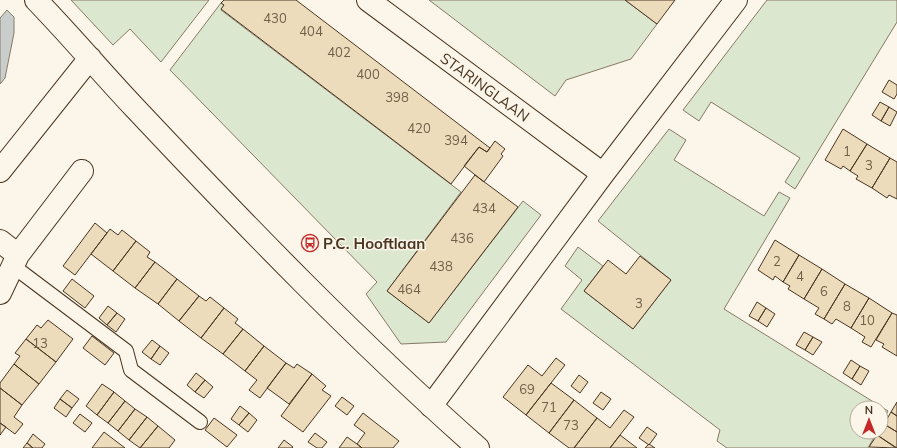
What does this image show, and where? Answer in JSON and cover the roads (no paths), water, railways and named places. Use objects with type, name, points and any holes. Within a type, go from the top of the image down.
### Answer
[{"type":"street","points":[[36,0],[134,107],[304,285],[431,406],[478,448]]},
{"type":"street","name":"STARINGLAAN","points":[[368,0],[602,174]]},
{"type":"street","points":[[431,406],[602,174],[736,0]]},
{"type":"street","points":[[0,171],[90,58]]},
{"type":"street","points":[[0,293],[15,260],[82,171]]},
{"type":"street","points":[[0,241],[15,260]]},
{"type":"lane","points":[[15,260],[126,351],[131,370],[200,422]]},
{"type":"place","name":"P.C. Hooftlaan","points":[[310,243]]}]
